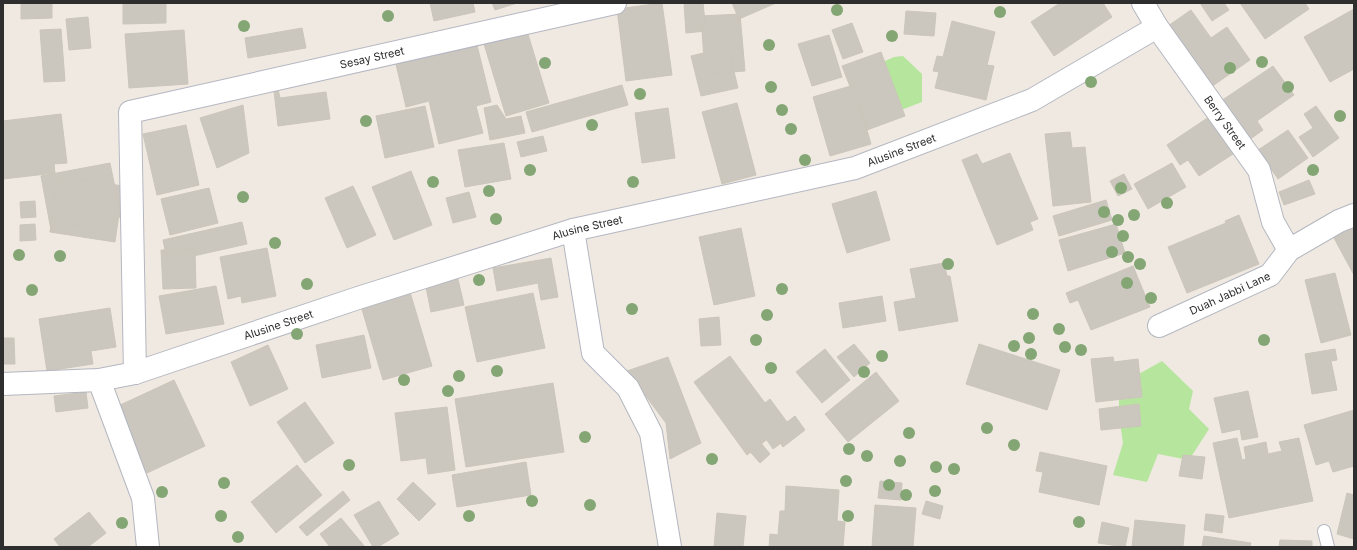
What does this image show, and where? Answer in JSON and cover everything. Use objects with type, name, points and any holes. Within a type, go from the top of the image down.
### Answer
[{"type":"street","name":"Sesay Street","points":[[135,374],[130,112],[615,3]]},
{"type":"street","name":"Berry Street","points":[[1144,3],[1157,27],[1259,170],[1274,222],[1288,250]]},
{"type":"street","name":"Alusine Street","points":[[3,384],[99,380],[135,374],[358,298],[573,230],[855,168],[1032,100],[1157,27]]},
{"type":"street","name":"Duah Jabbi Lane","points":[[1159,326],[1270,275],[1288,250],[1339,221],[1354,215]]},
{"type":"street","points":[[573,230],[593,353],[628,388],[651,432],[670,547]]},
{"type":"street","points":[[99,380],[143,498],[148,547]]},
{"type":"lane","points":[[1324,531],[1328,547]]},
{"type":"green space","points":[[903,56],[922,74],[922,102],[896,112],[881,63],[894,57]]},
{"type":"green space","points":[[1162,361],[1193,391],[1189,409],[1209,429],[1189,460],[1158,454],[1147,482],[1113,475],[1123,443],[1119,416],[1119,385]]},
{"type":"building","points":[[21,3],[52,3],[52,18],[21,19]]},
{"type":"building","points":[[123,3],[166,3],[166,23],[123,24]]},
{"type":"building","points":[[430,3],[473,3],[475,12],[434,21]]},
{"type":"building","points":[[492,3],[517,3],[495,10]]},
{"type":"building","points":[[662,3],[672,75],[626,81],[617,9]]},
{"type":"building","points":[[684,3],[703,3],[706,31],[686,33]]},
{"type":"building","points":[[732,3],[776,3],[739,19]]},
{"type":"building","points":[[1060,3],[1103,3],[1112,17],[1054,56],[1031,22]]},
{"type":"building","points":[[1200,3],[1224,3],[1229,10],[1212,21]]},
{"type":"building","points":[[1240,3],[1305,3],[1309,9],[1265,39]]},
{"type":"building","points":[[1354,9],[1354,69],[1330,82],[1304,37]]},
{"type":"building","points":[[1191,10],[1211,38],[1227,27],[1250,60],[1211,87],[1168,26]]},
{"type":"building","points":[[906,11],[936,13],[934,36],[904,34]]},
{"type":"building","points":[[740,14],[745,71],[705,74],[701,16]]},
{"type":"building","points":[[88,17],[91,48],[69,50],[66,19]]},
{"type":"building","points":[[952,21],[995,32],[987,65],[994,66],[986,100],[935,88],[939,72],[933,71],[937,56],[943,57]]},
{"type":"building","points":[[852,23],[863,52],[843,59],[832,30]]},
{"type":"building","points":[[302,28],[306,48],[248,58],[245,38]]},
{"type":"building","points":[[61,29],[65,81],[44,82],[40,30]]},
{"type":"building","points":[[184,30],[188,84],[129,88],[125,34]]},
{"type":"building","points":[[527,31],[549,103],[506,116],[484,44]]},
{"type":"building","points":[[829,35],[842,77],[812,86],[798,44]]},
{"type":"building","points":[[476,41],[491,102],[476,106],[483,133],[439,144],[429,101],[406,107],[395,60]]},
{"type":"building","points":[[728,47],[738,88],[701,96],[691,56]]},
{"type":"building","points":[[881,52],[905,116],[867,130],[842,66]]},
{"type":"building","points":[[1273,66],[1294,95],[1257,121],[1263,130],[1249,140],[1221,101]]},
{"type":"building","points":[[622,85],[628,105],[532,132],[526,112]]},
{"type":"building","points":[[854,85],[871,144],[830,156],[813,97]]},
{"type":"building","points":[[278,89],[280,98],[326,92],[330,119],[278,126],[274,91]]},
{"type":"building","points":[[737,103],[756,175],[722,184],[702,112]]},
{"type":"building","points":[[243,105],[249,153],[217,168],[200,118]]},
{"type":"building","points":[[497,105],[506,119],[521,116],[525,133],[490,140],[484,108]]},
{"type":"building","points":[[425,106],[434,147],[385,158],[376,116]]},
{"type":"building","points":[[1316,106],[1339,138],[1313,157],[1299,137],[1313,128],[1304,114]]},
{"type":"building","points":[[668,108],[675,158],[642,163],[635,113]]},
{"type":"building","points":[[61,114],[67,163],[54,164],[55,173],[3,179],[3,121]]},
{"type":"building","points":[[1209,117],[1233,154],[1199,176],[1188,160],[1180,165],[1167,145]]},
{"type":"building","points":[[186,125],[199,185],[157,195],[143,134]]},
{"type":"building","points":[[1288,130],[1308,158],[1278,179],[1258,150]]},
{"type":"building","points":[[1070,132],[1072,148],[1085,147],[1091,202],[1053,206],[1045,134]]},
{"type":"building","points":[[543,136],[547,151],[521,157],[517,142]]},
{"type":"building","points":[[504,143],[511,179],[465,187],[458,150]]},
{"type":"building","points":[[1010,153],[1038,219],[1030,222],[1033,230],[997,245],[962,160],[977,154],[982,164]]},
{"type":"building","points":[[110,163],[121,217],[51,230],[41,176]]},
{"type":"building","points":[[1172,163],[1186,187],[1148,209],[1134,184]]},
{"type":"building","points":[[411,171],[432,225],[394,240],[372,187]]},
{"type":"building","points":[[1124,174],[1132,189],[1118,196],[1110,181]]},
{"type":"building","points":[[58,176],[123,186],[115,242],[50,232]]},
{"type":"building","points":[[1309,180],[1315,194],[1284,205],[1279,192]]},
{"type":"building","points":[[353,186],[376,235],[347,248],[325,198]]},
{"type":"building","points":[[209,188],[218,223],[170,235],[161,199]]},
{"type":"building","points":[[876,191],[890,240],[847,253],[832,204]]},
{"type":"building","points":[[469,192],[476,217],[453,223],[446,198]]},
{"type":"building","points":[[1106,200],[1112,220],[1059,236],[1053,216]]},
{"type":"building","points":[[35,201],[36,217],[21,218],[20,202]]},
{"type":"building","points":[[1239,215],[1259,264],[1187,293],[1168,247],[1226,223],[1225,221]]},
{"type":"building","points":[[242,222],[247,244],[189,257],[187,251],[166,255],[163,240]]},
{"type":"building","points":[[35,224],[36,240],[20,241],[20,225]]},
{"type":"building","points":[[1116,224],[1125,253],[1068,271],[1059,240]]},
{"type":"building","points":[[741,228],[755,296],[714,305],[699,237]]},
{"type":"building","points":[[1352,228],[1354,231],[1354,275],[1334,238]]},
{"type":"building","points":[[267,248],[276,296],[242,303],[241,296],[228,299],[220,257]]},
{"type":"building","points":[[195,249],[196,288],[163,289],[161,250]]},
{"type":"building","points":[[551,258],[558,297],[541,300],[538,283],[497,291],[493,268]]},
{"type":"building","points":[[944,263],[947,276],[950,276],[958,321],[899,331],[894,302],[916,298],[910,269]]},
{"type":"building","points":[[1133,266],[1150,307],[1091,330],[1078,300],[1070,303],[1066,293]]},
{"type":"building","points":[[1335,273],[1351,335],[1321,343],[1305,280]]},
{"type":"building","points":[[457,275],[464,305],[431,312],[425,282]]},
{"type":"building","points":[[216,286],[224,324],[166,334],[159,296]]},
{"type":"building","points":[[410,292],[432,366],[383,380],[361,306]]},
{"type":"building","points":[[533,293],[545,348],[477,362],[465,307]]},
{"type":"building","points":[[882,296],[886,321],[843,328],[839,303]]},
{"type":"building","points":[[110,308],[116,347],[91,351],[93,364],[47,371],[39,319]]},
{"type":"building","points":[[719,317],[721,345],[701,346],[699,319]]},
{"type":"building","points":[[364,335],[371,368],[322,378],[316,345]]},
{"type":"building","points":[[3,338],[14,338],[15,364],[3,364]]},
{"type":"building","points":[[854,344],[870,363],[854,377],[837,357]]},
{"type":"building","points":[[979,344],[1060,370],[1047,410],[966,384]]},
{"type":"building","points":[[268,345],[288,389],[250,406],[231,362]]},
{"type":"building","points":[[825,349],[850,380],[822,403],[796,372]]},
{"type":"building","points":[[1335,349],[1337,360],[1331,361],[1337,390],[1312,394],[1305,354]]},
{"type":"building","points":[[730,356],[765,403],[770,399],[787,422],[795,416],[805,430],[783,447],[774,434],[747,455],[694,382]]},
{"type":"building","points":[[668,357],[701,443],[670,459],[666,423],[627,371]]},
{"type":"building","points":[[1113,357],[1114,362],[1138,359],[1142,397],[1096,402],[1091,359]]},
{"type":"building","points":[[876,372],[899,401],[848,442],[825,414]]},
{"type":"building","points":[[174,380],[205,446],[147,473],[116,407]]},
{"type":"building","points":[[553,383],[564,452],[466,467],[455,399]]},
{"type":"building","points":[[1248,391],[1258,437],[1242,440],[1240,429],[1222,433],[1214,398]]},
{"type":"building","points":[[86,392],[88,408],[56,412],[54,396]]},
{"type":"building","points":[[305,402],[334,443],[305,463],[277,422]]},
{"type":"building","points":[[1139,404],[1141,426],[1101,430],[1099,409]]},
{"type":"building","points":[[447,407],[455,470],[428,474],[426,458],[401,461],[395,413]]},
{"type":"building","points":[[1354,410],[1354,466],[1333,472],[1329,461],[1316,465],[1304,425]]},
{"type":"building","points":[[783,423],[792,435],[773,449],[764,436]]},
{"type":"building","points":[[756,437],[770,454],[760,463],[745,446]]},
{"type":"building","points":[[1237,438],[1242,460],[1246,459],[1244,447],[1266,442],[1268,454],[1282,451],[1279,442],[1299,438],[1313,501],[1229,518],[1213,443]]},
{"type":"building","points":[[1040,452],[1107,466],[1099,505],[1039,492],[1043,472],[1036,471]]},
{"type":"building","points":[[1183,455],[1205,457],[1202,479],[1179,476]]},
{"type":"building","points":[[526,462],[531,495],[457,507],[452,475]]},
{"type":"building","points":[[297,465],[322,495],[276,533],[251,502]]},
{"type":"building","points":[[880,481],[902,483],[901,500],[878,498]]},
{"type":"building","points":[[413,482],[436,504],[419,521],[397,499]]},
{"type":"building","points":[[786,486],[839,490],[837,521],[845,522],[843,547],[769,547],[770,534],[778,535],[780,511],[785,511]]},
{"type":"building","points":[[343,491],[350,500],[307,536],[299,527]]},
{"type":"building","points":[[1347,493],[1354,495],[1354,539],[1337,534]]},
{"type":"building","points":[[379,501],[399,534],[378,547],[373,547],[354,515]]},
{"type":"building","points":[[926,501],[943,506],[940,519],[922,514]]},
{"type":"building","points":[[875,505],[916,508],[913,547],[872,547]]},
{"type":"building","points":[[89,512],[106,533],[88,547],[60,547],[54,539]]},
{"type":"building","points":[[717,513],[746,516],[743,547],[714,547]]},
{"type":"building","points":[[1206,514],[1224,516],[1222,533],[1204,530]]},
{"type":"building","points":[[341,518],[365,547],[330,547],[320,534]]},
{"type":"building","points":[[1135,520],[1185,525],[1183,547],[1132,547]]},
{"type":"building","points":[[1102,522],[1129,528],[1125,547],[1098,543]]},
{"type":"building","points":[[1204,536],[1251,543],[1250,547],[1202,547]]},
{"type":"building","points":[[1280,540],[1312,541],[1312,547],[1279,547]]}]
